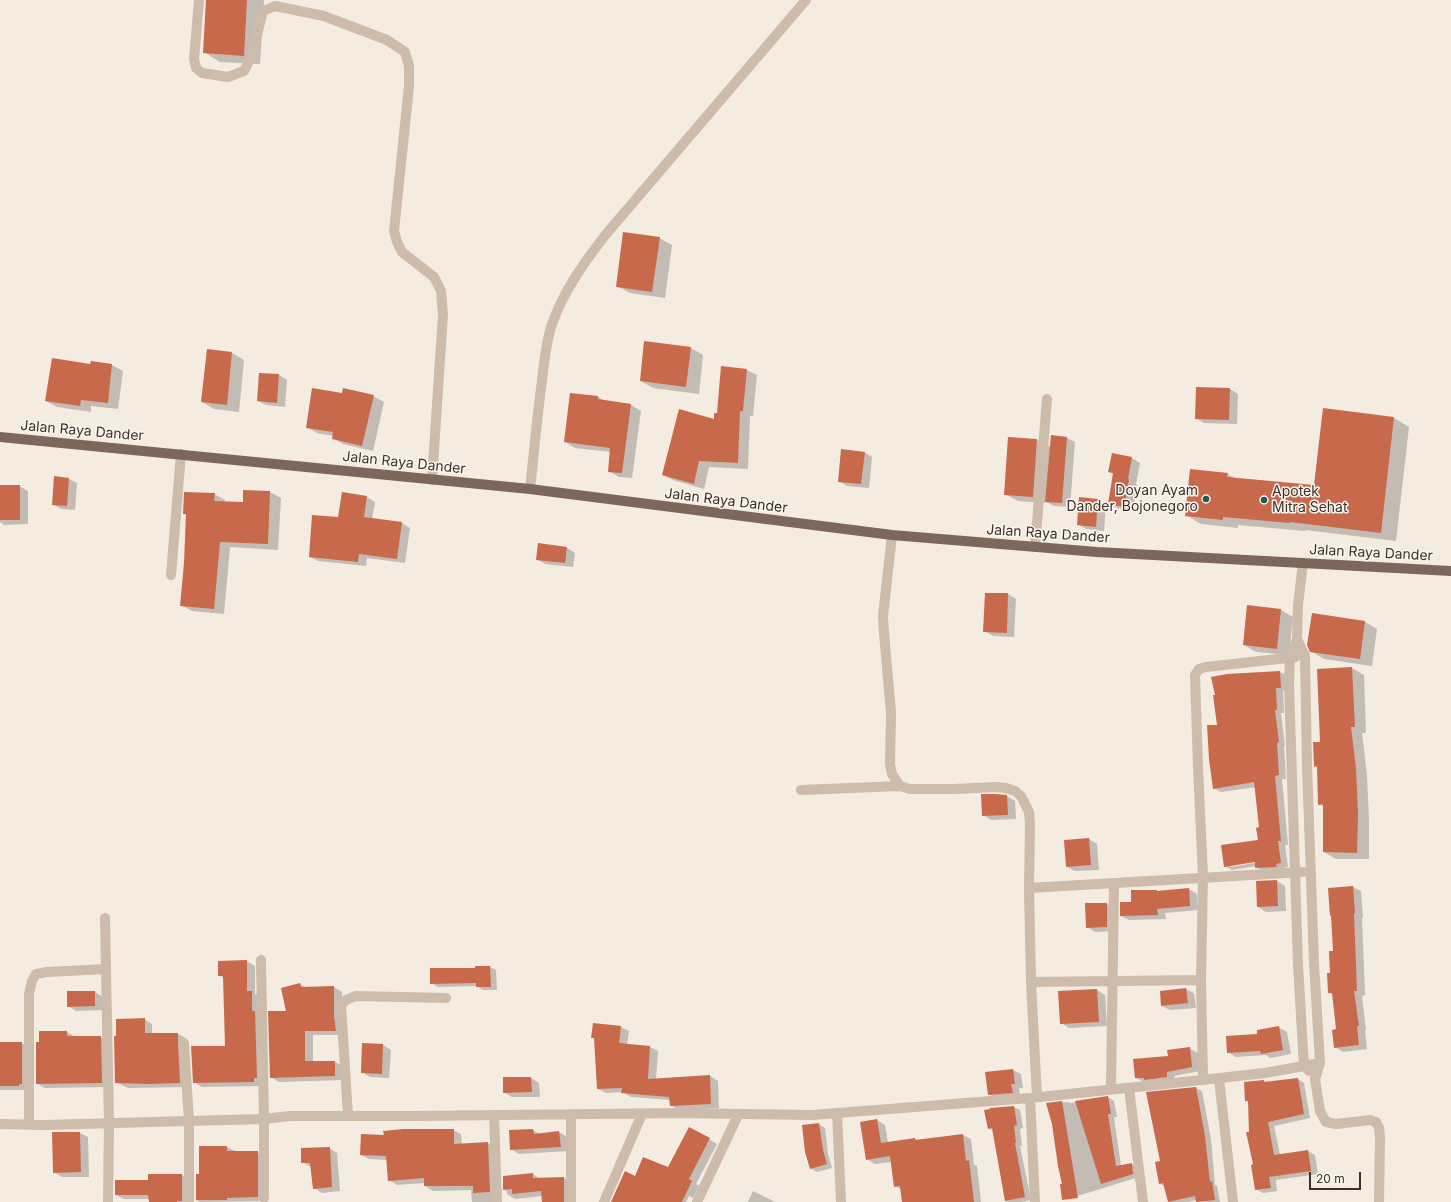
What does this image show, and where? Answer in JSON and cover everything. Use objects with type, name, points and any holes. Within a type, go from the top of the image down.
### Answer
[{"type":"main road","name":"Jalan Raya Dander","points":[[0,437],[530,489],[892,535],[1097,552],[1451,571]]},
{"type":"street","points":[[199,0],[194,59],[196,68],[202,73],[228,77],[244,71],[252,55],[263,11],[275,6],[324,16],[387,40],[405,52],[409,66],[409,86],[394,231],[402,252],[434,277],[441,291],[443,314],[432,480]]},
{"type":"street","points":[[530,489],[545,358],[551,326],[570,285],[586,260],[607,234],[806,0]]},
{"type":"street","points":[[1035,548],[1047,399]]},
{"type":"street","points":[[171,575],[181,454]]},
{"type":"street","points":[[892,535],[884,603],[884,633],[890,713],[890,764],[892,774],[900,786]]},
{"type":"street","points":[[1303,563],[1298,605],[1297,639],[1290,657],[1289,684],[1298,965],[1304,1066],[1315,1079]]},
{"type":"street","points":[[1297,639],[1305,656],[1314,964],[1320,1063],[1315,1079],[1320,1111],[1326,1122],[1336,1124],[1370,1120],[1376,1122],[1379,1128],[1380,1150],[1379,1202]]},
{"type":"street","points":[[1204,1080],[1201,980],[1203,877],[1195,675],[1199,669],[1206,667],[1305,656]]},
{"type":"street","points":[[1289,684],[1305,683]]},
{"type":"street","points":[[1292,766],[1307,765]]},
{"type":"street","points":[[801,790],[900,786],[915,790],[996,787],[1015,791],[1021,796],[1029,812],[1030,824],[1029,888],[1035,1202]]},
{"type":"street","points":[[1029,888],[1311,872]]},
{"type":"street","points":[[1111,1089],[1114,884]]},
{"type":"street","points":[[105,918],[109,1123],[108,1202]]},
{"type":"street","points":[[261,960],[264,1198]]},
{"type":"street","points":[[1298,965],[1314,964]]},
{"type":"street","points":[[29,1125],[29,994],[32,981],[36,974],[47,972],[106,969]]},
{"type":"street","points":[[1031,982],[1201,980]]},
{"type":"street","points":[[348,1116],[341,1005],[346,1000],[355,996],[446,998]]},
{"type":"street","points":[[184,1043],[189,1122],[189,1202]]},
{"type":"street","points":[[0,1124],[29,1125],[189,1122],[264,1119],[290,1116],[571,1114],[789,1115],[837,1113],[1129,1088],[1204,1080],[1320,1063]]},
{"type":"street","points":[[1219,1078],[1233,1202]]},
{"type":"street","points":[[1129,1088],[1143,1202]]},
{"type":"street","points":[[837,1113],[842,1202]]},
{"type":"street","points":[[571,1114],[571,1202]]},
{"type":"street","points":[[604,1202],[642,1114]]},
{"type":"street","points":[[699,1202],[738,1114]]},
{"type":"street","points":[[494,1115],[497,1202]]},
{"type":"building","points":[[206,0],[247,0],[244,56],[203,53]]},
{"type":"building","points":[[623,232],[660,237],[652,292],[616,287]]},
{"type":"building","points":[[644,341],[691,347],[686,387],[640,381]]},
{"type":"building","points":[[207,349],[232,352],[227,405],[201,402]]},
{"type":"building","points":[[52,358],[90,364],[91,361],[112,364],[108,403],[81,400],[80,406],[45,401]]},
{"type":"building","points":[[721,366],[747,369],[743,411],[740,411],[738,463],[699,461],[694,484],[662,475],[679,409],[714,419],[714,413],[717,413]]},
{"type":"building","points":[[259,373],[279,374],[277,403],[257,401]]},
{"type":"building","points":[[1196,387],[1230,388],[1229,420],[1195,419]]},
{"type":"building","points":[[312,388],[342,393],[343,388],[374,395],[362,446],[332,439],[333,432],[306,428]]},
{"type":"building","points":[[570,393],[598,396],[598,399],[631,404],[622,473],[608,472],[610,448],[564,442]]},
{"type":"building","points":[[1323,408],[1394,417],[1381,533],[1290,522],[1223,517],[1223,520],[1185,516],[1190,469],[1228,473],[1227,477],[1314,485]]},
{"type":"building","points":[[1051,435],[1067,437],[1062,503],[1045,502]]},
{"type":"building","points":[[1008,437],[1037,439],[1033,497],[1004,495]]},
{"type":"building","points":[[841,449],[865,452],[861,484],[838,482]]},
{"type":"building","points":[[1112,453],[1132,457],[1125,507],[1108,504],[1113,473],[1108,472]]},
{"type":"building","points":[[54,476],[69,478],[67,506],[52,505]]},
{"type":"building","points":[[0,485],[20,485],[20,520],[0,520]]},
{"type":"building","points":[[243,490],[270,491],[268,544],[220,542],[214,609],[180,606],[186,514],[183,514],[184,492],[215,493],[214,501],[243,502]]},
{"type":"building","points":[[342,492],[367,496],[364,517],[402,522],[397,559],[359,554],[358,562],[309,557],[312,515],[338,517]]},
{"type":"building","points":[[1079,497],[1098,499],[1096,527],[1077,525]]},
{"type":"building","points":[[538,543],[567,547],[565,563],[536,560]]},
{"type":"building","points":[[985,593],[1008,593],[1007,633],[983,632]]},
{"type":"building","points":[[1247,605],[1281,609],[1277,649],[1243,645]]},
{"type":"building","points":[[1312,613],[1365,621],[1360,659],[1310,652],[1307,645]]},
{"type":"building","points":[[1352,667],[1355,727],[1351,727],[1356,768],[1358,814],[1357,853],[1323,852],[1323,804],[1318,805],[1317,766],[1314,767],[1313,742],[1320,742],[1317,669]]},
{"type":"building","points":[[1280,671],[1281,688],[1276,688],[1277,710],[1275,710],[1279,742],[1277,743],[1279,775],[1275,776],[1281,841],[1278,841],[1281,863],[1276,864],[1277,867],[1255,868],[1255,862],[1224,867],[1221,845],[1258,840],[1256,828],[1259,827],[1254,782],[1213,789],[1207,725],[1217,725],[1213,695],[1215,695],[1211,677],[1227,674]]},
{"type":"building","points":[[981,794],[1007,795],[1008,815],[982,816]]},
{"type":"building","points":[[1089,838],[1091,865],[1066,867],[1064,840]]},
{"type":"building","points":[[1277,880],[1278,906],[1257,907],[1256,881]]},
{"type":"building","points":[[1353,886],[1357,991],[1354,991],[1359,1026],[1357,1026],[1359,1045],[1334,1048],[1332,1030],[1336,1029],[1332,993],[1328,993],[1327,973],[1330,973],[1329,951],[1333,951],[1328,888]]},
{"type":"building","points":[[1189,888],[1190,906],[1157,909],[1158,915],[1120,916],[1120,902],[1131,902],[1131,890],[1157,891]]},
{"type":"building","points":[[1085,903],[1107,903],[1107,927],[1086,928]]},
{"type":"building","points":[[247,960],[247,991],[252,991],[252,1011],[255,1011],[257,1078],[254,1078],[254,1082],[193,1083],[191,1046],[225,1046],[223,976],[218,976],[218,961]]},
{"type":"building","points":[[475,966],[490,966],[491,987],[476,987],[476,983],[430,984],[430,968],[475,968]]},
{"type":"building","points":[[300,983],[301,987],[334,986],[334,1016],[336,1031],[305,1031],[305,1061],[335,1061],[335,1076],[270,1078],[268,1011],[286,1011],[281,988]]},
{"type":"building","points":[[1186,988],[1188,1003],[1161,1006],[1160,991]]},
{"type":"building","points":[[1097,989],[1099,1022],[1060,1024],[1058,991]]},
{"type":"building","points":[[67,991],[95,991],[95,1006],[67,1007]]},
{"type":"building","points":[[145,1018],[145,1033],[178,1033],[180,1083],[115,1083],[114,1036],[116,1036],[116,1019]]},
{"type":"building","points":[[593,1023],[621,1026],[619,1043],[650,1046],[648,1079],[710,1075],[711,1104],[670,1106],[669,1097],[621,1093],[622,1088],[597,1089],[594,1038],[591,1038]]},
{"type":"building","points":[[1279,1026],[1283,1050],[1261,1054],[1260,1051],[1227,1053],[1226,1036],[1257,1034],[1257,1030]]},
{"type":"building","points":[[39,1031],[67,1031],[67,1036],[101,1036],[102,1083],[36,1084],[36,1042],[39,1042]]},
{"type":"building","points":[[0,1042],[22,1042],[22,1084],[19,1084],[19,1086],[0,1086]]},
{"type":"building","points":[[362,1043],[383,1044],[382,1074],[361,1073]]},
{"type":"building","points":[[1190,1047],[1192,1067],[1167,1072],[1167,1077],[1144,1080],[1144,1078],[1135,1078],[1133,1059],[1168,1056],[1167,1050]]},
{"type":"building","points":[[1013,1069],[1015,1084],[1011,1084],[1013,1093],[988,1095],[985,1072]]},
{"type":"building","points":[[503,1077],[531,1077],[532,1092],[503,1093]]},
{"type":"building","points":[[1298,1078],[1304,1114],[1268,1122],[1274,1155],[1308,1150],[1311,1171],[1269,1177],[1271,1188],[1255,1190],[1251,1165],[1253,1164],[1246,1132],[1249,1132],[1248,1101],[1245,1101],[1244,1082],[1264,1080],[1264,1082]]},
{"type":"building","points":[[1196,1087],[1205,1136],[1210,1182],[1212,1181],[1215,1200],[1196,1202],[1195,1196],[1168,1202],[1163,1183],[1159,1184],[1155,1162],[1160,1161],[1146,1092]]},
{"type":"building","points":[[1108,1096],[1111,1114],[1108,1114],[1116,1166],[1132,1163],[1133,1174],[1101,1184],[1075,1101]]},
{"type":"building","points":[[1062,1101],[1078,1198],[1062,1200],[1060,1184],[1062,1184],[1052,1124],[1046,1103]]},
{"type":"building","points":[[1014,1106],[1017,1125],[1014,1126],[1015,1143],[1025,1197],[1005,1201],[992,1128],[988,1129],[984,1110]]},
{"type":"building","points":[[877,1119],[881,1143],[915,1138],[915,1140],[963,1134],[966,1161],[969,1160],[974,1202],[902,1202],[900,1186],[894,1187],[890,1156],[866,1160],[860,1122]]},
{"type":"building","points":[[819,1123],[823,1150],[827,1164],[810,1169],[805,1152],[802,1125]]},
{"type":"building","points":[[689,1127],[710,1138],[689,1179],[692,1181],[682,1202],[611,1202],[625,1171],[635,1176],[643,1157],[668,1167]]},
{"type":"building","points":[[403,1129],[454,1129],[454,1144],[488,1142],[490,1192],[473,1193],[473,1186],[424,1186],[424,1178],[388,1181],[386,1156],[360,1155],[361,1134],[384,1135],[383,1131]]},
{"type":"building","points":[[533,1129],[534,1134],[559,1131],[561,1147],[510,1150],[509,1130]]},
{"type":"building","points":[[52,1132],[80,1132],[81,1172],[53,1173]]},
{"type":"building","points":[[199,1146],[227,1146],[227,1151],[258,1151],[258,1197],[227,1198],[227,1200],[196,1200],[196,1174],[199,1174]]},
{"type":"building","points":[[330,1147],[332,1187],[313,1189],[310,1163],[301,1163],[301,1148]]},
{"type":"building","points":[[533,1173],[533,1178],[564,1177],[564,1202],[542,1202],[541,1191],[512,1194],[512,1189],[503,1190],[503,1176]]},
{"type":"building","points":[[148,1174],[182,1174],[182,1201],[149,1202],[148,1195],[115,1195],[115,1180],[148,1180]]},
{"type":"place","name":"Doyan Ayam Dander, Bojonegoro","points":[[1206,499]]},
{"type":"place","name":"Apotek Mitra Sehat","points":[[1264,500]]}]
